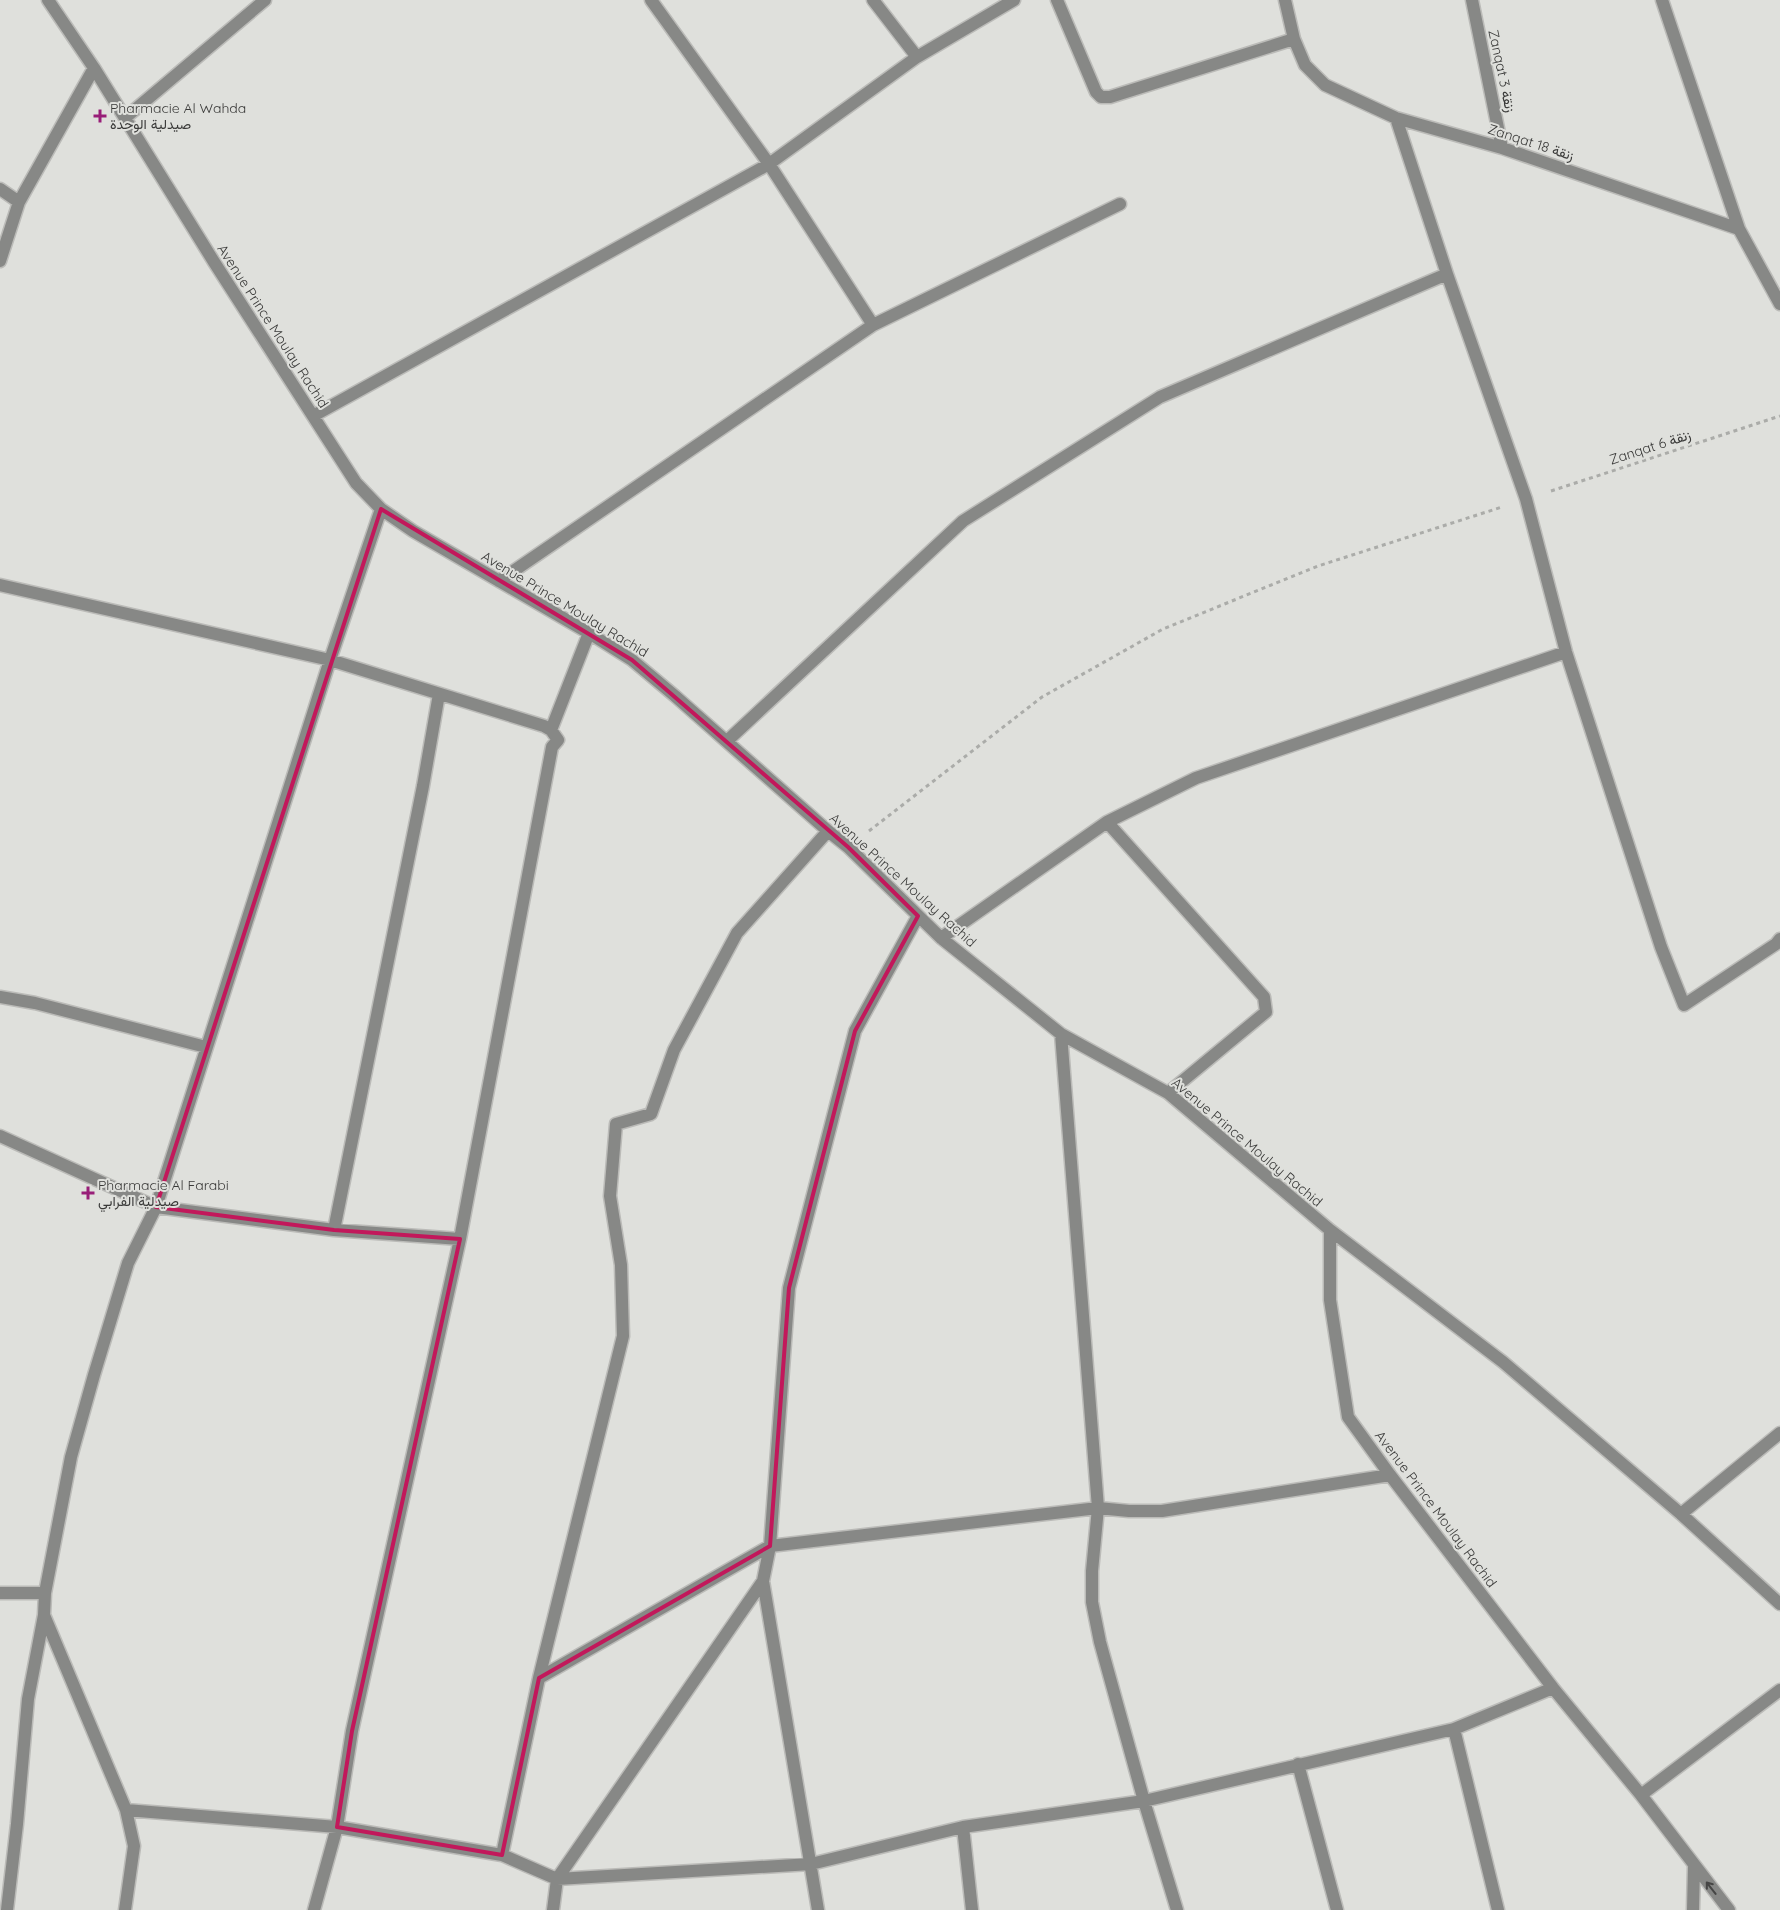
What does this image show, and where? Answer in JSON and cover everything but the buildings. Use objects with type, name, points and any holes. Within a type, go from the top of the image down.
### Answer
[{"type":"street","name":"Avenue Prince Moulay Rachid","points":[[48,0],[94,68],[214,262],[356,483],[381,509],[413,531],[632,660],[727,741],[828,832],[848,847],[941,938],[1061,1034],[1168,1093],[1330,1230],[1330,1300],[1348,1417],[1553,1688],[1641,1795],[1694,1867],[1729,1910]]},
{"type":"street","points":[[125,118],[265,0]]},
{"type":"street","points":[[651,0],[769,164],[873,326]]},
{"type":"street","points":[[873,0],[917,57]]},
{"type":"street","points":[[313,416],[769,164],[917,57],[1014,0]]},
{"type":"street","points":[[1058,0],[1096,92],[1101,97],[1110,97],[1294,39]]},
{"type":"street","name":"Zanqat 18 زنقة","points":[[1285,0],[1294,39],[1305,65],[1325,85],[1396,118],[1502,148],[1739,229]]},
{"type":"street","name":"Zanqat 3 زنقة","points":[[1472,0],[1502,148]]},
{"type":"street","points":[[1662,0],[1739,229],[1780,304]]},
{"type":"street","points":[[0,261],[19,202],[94,68]]},
{"type":"street","points":[[1396,118],[1447,274],[1526,499],[1566,652],[1662,947],[1684,1005],[1779,945]]},
{"type":"street","points":[[0,190],[19,202]]},
{"type":"street","points":[[499,581],[873,326],[1120,204]]},
{"type":"street","points":[[727,741],[962,521],[1160,397],[1447,274]]},
{"type":"street","points":[[7,1910],[28,1699],[44,1615],[45,1593],[71,1457],[128,1263],[156,1207],[330,660],[381,509]]},
{"type":"street","points":[[0,585],[330,660],[544,726],[551,730],[558,740],[552,747],[460,1239],[352,1732],[337,1828],[314,1910]]},
{"type":"street","points":[[551,730],[589,633]]},
{"type":"street","points":[[941,938],[1107,822],[1196,778],[1566,652]]},
{"type":"street","points":[[334,1230],[423,786],[439,694]]},
{"type":"street","points":[[1107,822],[1264,997],[1266,1012],[1168,1093]]},
{"type":"street","points":[[502,1855],[539,1678],[623,1336],[621,1265],[610,1196],[616,1124],[651,1114],[674,1050],[737,933],[828,832]]},
{"type":"street","points":[[818,1910],[763,1581],[770,1546],[789,1288],[855,1031],[918,916]]},
{"type":"street","points":[[0,997],[36,1003],[206,1047]]},
{"type":"street","points":[[1061,1034],[1098,1508],[1092,1571],[1092,1602],[1100,1642],[1144,1801],[1177,1910]]},
{"type":"street","points":[[0,1136],[156,1207],[334,1230],[460,1239]]},
{"type":"street","points":[[1330,1230],[1503,1362],[1681,1514],[1780,1604]]},
{"type":"street","points":[[1681,1514],[1780,1433]]},
{"type":"street","points":[[539,1678],[770,1546],[1098,1508],[1129,1511],[1162,1511],[1390,1475]]},
{"type":"street","points":[[553,1910],[557,1879],[763,1581]]},
{"type":"street","points":[[0,1593],[45,1593]]},
{"type":"street","points":[[44,1615],[126,1810],[134,1846],[125,1910]]},
{"type":"street","points":[[126,1810],[337,1828],[502,1855],[557,1879],[811,1864],[963,1827],[1144,1801],[1454,1729],[1553,1688]]},
{"type":"street","points":[[1641,1795],[1780,1690]]},
{"type":"street","points":[[1454,1729],[1498,1910]]},
{"type":"street","points":[[1298,1764],[1337,1910]]},
{"type":"street","points":[[963,1827],[972,1910]]},
{"type":"street","points":[[1693,1910],[1694,1867]]},
{"type":"path","name":"Zanqat 6 زنقة","points":[[848,847],[1042,697],[1163,629],[1318,566],[1780,416]]},
{"type":"highlighted area","points":[[381,509],[632,660],[848,847],[918,916],[855,1031],[789,1288],[770,1546],[539,1678],[502,1855],[337,1827],[352,1731],[460,1239],[334,1230],[156,1207]]},
{"type":"place","name":"Pharmacie Al Wahda صيدلية الوحدة","points":[[100,116]]},
{"type":"place","name":"Pharmacie Al Farabi صيدلية الفرابي","points":[[88,1193]]}]
